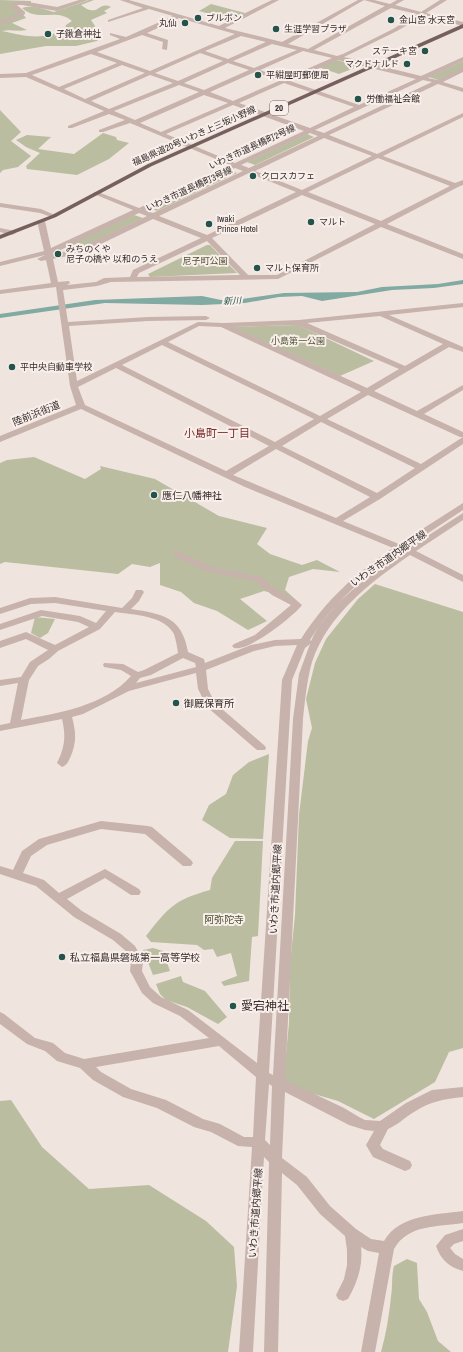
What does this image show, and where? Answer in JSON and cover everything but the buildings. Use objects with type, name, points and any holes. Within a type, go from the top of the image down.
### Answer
[{"type":"main road","name":"福島県道20号いわき上三坂小野線","points":[[0,237],[54,216],[132,173],[463,25]]},
{"type":"street","points":[[0,23],[23,13],[14,7],[15,4],[22,3],[57,9],[85,0]]},
{"type":"street","points":[[123,0],[240,34],[339,57],[438,82],[463,90]]},
{"type":"street","points":[[220,28],[276,0]]},
{"type":"street","points":[[283,44],[362,0]]},
{"type":"street","points":[[367,0],[463,25]]},
{"type":"street","points":[[101,131],[132,122],[306,49],[401,0]]},
{"type":"street","points":[[161,134],[345,55],[423,14],[444,0]]},
{"type":"street","points":[[110,21],[148,8]]},
{"type":"street","points":[[0,76],[27,75],[142,33],[179,16]]},
{"type":"street","points":[[142,33],[166,40],[165,49]]},
{"type":"street","points":[[112,34],[126,39]]},
{"type":"street","points":[[86,101],[202,52],[240,34]]},
{"type":"street","points":[[70,127],[179,83],[271,42]]},
{"type":"street","points":[[92,52],[460,184]]},
{"type":"street","points":[[202,52],[359,107]]},
{"type":"street","name":"いわき市道長橋町2号線","points":[[49,255],[234,165],[463,59]]},
{"type":"street","points":[[59,89],[122,63]]},
{"type":"street","name":"いわき市道長橋町3号線","points":[[49,255],[79,251],[463,70]]},
{"type":"street","points":[[27,75],[190,147],[463,257]]},
{"type":"street","points":[[133,278],[136,272],[463,115]]},
{"type":"street","points":[[0,292],[97,284],[110,280],[133,278],[278,277],[460,184]]},
{"type":"street","points":[[96,193],[208,238],[246,277]]},
{"type":"street","points":[[0,204],[41,211],[54,216]]},
{"type":"street","points":[[42,221],[57,287],[74,386],[81,406],[248,486],[406,550],[461,576]]},
{"type":"street","points":[[0,230],[12,232]]},
{"type":"street","points":[[0,264],[49,255]]},
{"type":"street","points":[[0,269],[49,255]]},
{"type":"street","points":[[74,386],[198,324],[222,325],[299,322],[463,305]]},
{"type":"street","points":[[449,307],[463,312]]},
{"type":"street","points":[[382,314],[463,350]]},
{"type":"street","points":[[64,324],[148,319],[209,318],[463,435]]},
{"type":"street","points":[[299,322],[405,369]]},
{"type":"street","points":[[162,343],[422,468]]},
{"type":"street","points":[[226,475],[448,344]]},
{"type":"street","points":[[116,365],[377,497]]},
{"type":"street","points":[[418,414],[463,387]]},
{"type":"street","name":"陸前浜街道","points":[[0,439],[81,406]]},
{"type":"street","points":[[337,521],[377,497],[463,440]]},
{"type":"street","name":"いわき市道内郷平線","points":[[271,1352],[272,1247],[277,1161],[279,1084],[298,719],[302,684],[308,658],[334,615],[350,596],[463,506]]},
{"type":"street","name":"いわき市道内郷平線","points":[[246,1352],[287,680],[295,656],[302,642],[325,608],[343,590],[362,574],[463,516]]},
{"type":"street","points":[[177,554],[212,570],[264,582],[274,593],[284,596],[297,605],[258,637],[232,648],[228,656]]},
{"type":"street","points":[[124,611],[136,599],[139,592]]},
{"type":"street","points":[[0,611],[30,601],[55,600],[157,617],[168,622],[178,633],[183,654]]},
{"type":"street","points":[[15,724],[24,680],[34,664],[55,649],[97,627],[113,609]]},
{"type":"street","points":[[0,627],[41,613],[80,619],[97,627]]},
{"type":"street","points":[[0,645],[26,635],[55,649]]},
{"type":"street","points":[[0,728],[79,712],[125,689],[202,668],[228,656],[251,648],[275,643],[302,642],[316,644]]},
{"type":"street","points":[[183,654],[200,661],[202,668],[203,689],[211,705],[261,748]]},
{"type":"street","points":[[125,689],[137,675],[147,673],[183,654]]},
{"type":"street","points":[[108,665],[115,667],[124,666],[137,675]]},
{"type":"street","points":[[0,683],[24,680]]},
{"type":"street","points":[[62,763],[70,748],[72,735],[66,715]]},
{"type":"street","points":[[17,875],[26,854],[42,842],[101,825],[148,830],[187,863]]},
{"type":"street","points":[[0,870],[40,883],[78,914],[117,937],[131,949],[137,961],[136,971],[146,990],[157,1000],[184,1013],[264,1076],[365,1126],[383,1125],[389,1123],[410,1106],[437,1094],[463,1092]]},
{"type":"street","points":[[59,898],[105,873],[135,892]]},
{"type":"street","points":[[0,1017],[31,1041],[49,1047],[61,1057],[84,1064],[97,1076],[127,1093],[162,1104],[199,1123],[215,1128],[243,1142],[259,1142],[277,1161],[297,1177],[325,1210],[351,1233],[368,1245],[387,1248]]},
{"type":"street","points":[[84,1064],[220,1041]]},
{"type":"street","points":[[383,1125],[373,1145],[378,1153],[404,1165]]},
{"type":"street","points":[[368,1352],[387,1248],[390,1240],[401,1231],[414,1225],[435,1219],[450,1219],[463,1216]]},
{"type":"street","points":[[343,1295],[355,1262],[356,1252],[351,1233]]},
{"type":"street","points":[[463,1235],[450,1239],[443,1246],[449,1257],[454,1262],[463,1265]]},
{"type":"green space","points":[[0,0],[31,1],[31,4],[17,3],[15,7],[19,9],[26,18],[12,23],[27,30],[2,31],[34,36],[56,33],[65,29],[66,25],[72,21],[60,15],[34,14],[22,8],[35,7],[54,12],[89,0],[94,0],[81,5],[91,10],[107,5],[111,7],[104,11],[107,13],[91,20],[95,26],[92,31],[100,37],[97,41],[76,46],[46,46],[0,54]]},
{"type":"green space","points":[[211,4],[245,13],[232,20],[199,11]]},
{"type":"green space","points":[[337,60],[355,65],[357,67],[339,74],[318,67]]},
{"type":"green space","points":[[463,61],[463,69],[438,80],[429,77]]},
{"type":"green space","points":[[0,110],[21,132],[11,141],[31,156],[18,167],[3,170],[0,173]]},
{"type":"green space","points":[[103,133],[116,137],[117,140],[129,143],[109,159],[77,175],[27,169],[26,166],[40,153],[26,147],[16,140],[27,135],[51,137],[38,149],[74,154]]},
{"type":"green space","points":[[307,134],[314,137],[255,165],[247,162]]},
{"type":"green space","points":[[229,170],[237,173],[157,211],[149,207]]},
{"type":"green space","points":[[134,215],[143,218],[74,251],[65,247]]},
{"type":"green space","name":"尼子町公園","points":[[207,245],[210,245],[237,273],[150,277],[148,274]]},
{"type":"green space","name":"小島第一公園","points":[[298,325],[374,361],[340,376],[232,327]]},
{"type":"green space","points":[[34,457],[85,479],[101,469],[100,466],[155,479],[219,516],[267,528],[257,544],[270,554],[302,565],[317,560],[340,572],[313,569],[289,577],[285,590],[295,599],[264,591],[240,599],[267,621],[248,630],[217,611],[194,603],[181,592],[160,585],[160,563],[150,567],[132,564],[118,574],[5,562],[0,564],[0,463],[7,460]]},
{"type":"green space","points":[[375,584],[463,612],[463,1048],[449,1052],[435,1082],[374,1119],[338,1101],[283,1085],[289,1023],[290,965],[295,915],[299,815],[308,741],[312,728],[306,699],[315,663],[326,639],[358,599]]},
{"type":"green space","points":[[35,617],[55,619],[48,633],[40,638],[31,633]]},
{"type":"green space","points":[[269,754],[263,839],[230,838],[202,820],[209,805],[226,794],[233,775],[249,762]]},
{"type":"green space","name":"阿弥陀寺","points":[[235,841],[263,841],[258,936],[252,937],[249,981],[224,986],[221,982],[237,976],[231,953],[217,957],[213,949],[204,950],[197,945],[151,942],[146,936],[173,906],[188,897],[210,890],[212,878]]},
{"type":"green space","points":[[153,948],[163,951],[170,971],[153,975],[143,950]]},
{"type":"green space","points":[[181,976],[183,982],[205,991],[227,1017],[218,1024],[187,1007],[166,1000],[160,994],[156,984]]},
{"type":"green space","points":[[11,1100],[42,1147],[89,1189],[149,1185],[206,1221],[234,1247],[237,1286],[228,1352],[0,1352],[0,1101]]},
{"type":"green space","points":[[407,1259],[417,1263],[419,1299],[427,1312],[438,1341],[451,1352],[381,1352],[392,1293],[394,1266]]},
{"type":"water","name":"新川","points":[[463,280],[463,284],[434,288],[392,290],[322,301],[302,296],[279,297],[245,303],[202,305],[105,303],[0,318],[0,314],[95,300],[202,296],[221,300],[235,300],[284,293],[357,292],[382,287],[438,284]]},
{"type":"place","name":"ブルボン","points":[[198,18]]},
{"type":"place","name":"金山宮 水天宮","points":[[391,20]]},
{"type":"place","name":"丸仙","points":[[185,23]]},
{"type":"place","name":"生涯学習プラザ","points":[[276,29]]},
{"type":"place","name":"子鍬倉神社","points":[[48,34]]},
{"type":"place","name":"ステーキ宮","points":[[425,51]]},
{"type":"place","name":"マクドナルド","points":[[407,64]]},
{"type":"place","name":"平紺屋町郵便局","points":[[258,75]]},
{"type":"place","name":"労働福祉会館","points":[[358,99]]},
{"type":"place","name":"クロスカフェ","points":[[253,176]]},
{"type":"place","name":"マルト","points":[[311,222]]},
{"type":"place","name":"Iwaki Prince Hotel","points":[[209,224]]},
{"type":"place","name":"みちのくや 尼子の橋や 以和のうえ","points":[[58,254]]},
{"type":"place","name":"マルト保育所","points":[[257,268]]},
{"type":"place","name":"平中央自動車学校","points":[[12,367]]},
{"type":"place","name":"應仁八幡神社","points":[[154,495]]},
{"type":"place","name":"御厩保育所","points":[[176,703]]},
{"type":"place","name":"私立福島県磐城第一高等学校","points":[[62,957]]},
{"type":"place","name":"愛宕神社","points":[[233,1006]]},
{"type":"district","name":"小島町一丁目","points":[[217,433]]}]
